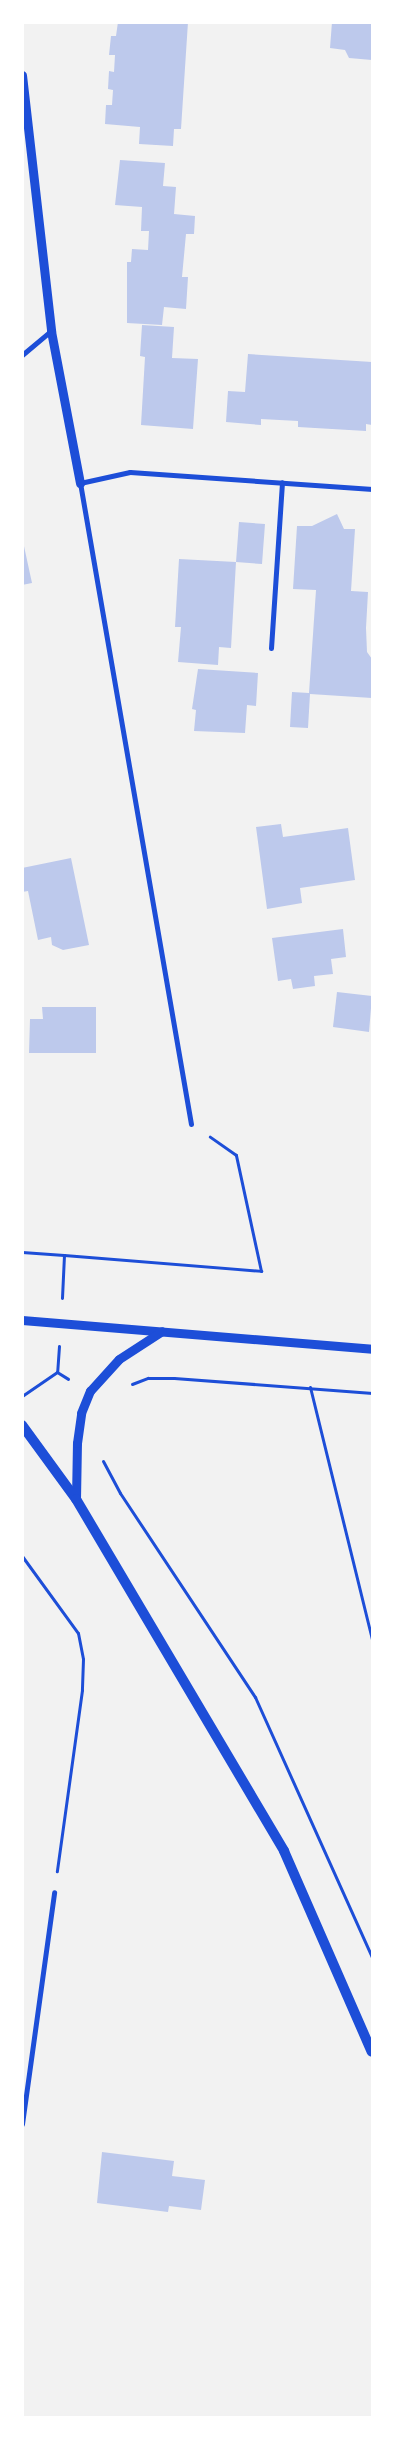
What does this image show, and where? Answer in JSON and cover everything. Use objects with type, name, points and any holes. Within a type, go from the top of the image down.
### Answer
[{"type":"main road","points":[[22,1425],[76,1499],[284,1851],[372,2052]]},
{"type":"street","points":[[22,75],[50,331],[80,483],[192,1124]]},
{"type":"street","points":[[22,355],[50,331]]},
{"type":"street","points":[[80,483],[130,472],[372,489]]},
{"type":"street","points":[[271,648],[282,482]]},
{"type":"street","points":[[22,1320],[372,1349]]},
{"type":"street","points":[[76,1499],[77,1443],[81,1413],[90,1391],[119,1359],[162,1331]]},
{"type":"street","points":[[22,2124],[54,1892]]},
{"type":"path","points":[[22,1252],[261,1271],[236,1156],[192,1124]]},
{"type":"path","points":[[57,1372],[64,1255]]},
{"type":"path","points":[[57,1372],[90,1391]]},
{"type":"path","points":[[22,1396],[57,1372]]},
{"type":"path","points":[[123,1387],[157,1378],[310,1387],[372,1393]]},
{"type":"path","points":[[310,1387],[372,1640]]},
{"type":"path","points":[[100,1453],[120,1493],[255,1697],[372,1958]]},
{"type":"path","points":[[22,1556],[78,1633],[83,1659],[82,1690],[54,1892]]},
{"type":"building","points":[[118,22],[188,22],[181,129],[174,129],[173,146],[139,144],[140,127],[105,124],[106,105],[112,105],[113,90],[108,89],[109,71],[114,72],[115,55],[109,55],[111,36],[116,36]]},
{"type":"building","points":[[332,22],[372,22],[372,60],[349,58],[345,50],[330,48]]},
{"type":"building","points":[[120,160],[165,163],[163,186],[176,187],[174,214],[195,216],[194,234],[186,234],[182,277],[188,277],[186,309],[164,307],[162,325],[127,323],[127,262],[131,262],[132,249],[148,250],[149,231],[141,231],[142,207],[115,205]]},
{"type":"building","points":[[142,325],[174,327],[172,358],[198,359],[193,429],[141,425],[145,357],[140,356]]},
{"type":"building","points":[[248,354],[372,362],[372,425],[366,424],[366,431],[298,427],[298,421],[261,419],[261,425],[226,422],[228,391],[245,392]]},
{"type":"building","points":[[337,514],[344,529],[355,529],[351,591],[368,592],[366,628],[367,652],[372,659],[372,698],[310,694],[308,728],[290,727],[292,692],[309,693],[316,590],[293,589],[297,526],[312,526]]},
{"type":"building","points":[[239,522],[265,524],[262,564],[236,562]]},
{"type":"building","points":[[22,537],[32,583],[22,585]]},
{"type":"building","points":[[179,559],[236,562],[231,648],[219,647],[218,665],[178,662],[181,627],[175,627]]},
{"type":"building","points":[[198,669],[258,673],[256,706],[247,705],[245,733],[194,731],[196,710],[192,709]]},
{"type":"building","points":[[281,824],[283,837],[348,828],[355,880],[300,888],[302,903],[267,909],[256,827]]},
{"type":"building","points":[[71,858],[89,945],[63,950],[52,945],[51,937],[38,940],[28,891],[22,892],[22,868]]},
{"type":"building","points":[[343,929],[346,957],[331,959],[333,974],[314,976],[315,986],[293,989],[291,979],[278,981],[272,938]]},
{"type":"building","points":[[337,992],[372,996],[369,1032],[333,1027]]},
{"type":"building","points":[[42,1007],[96,1007],[96,1053],[29,1053],[30,1019],[43,1019]]},
{"type":"building","points":[[102,2152],[174,2161],[172,2176],[205,2180],[201,2210],[169,2206],[168,2212],[97,2203]]}]
